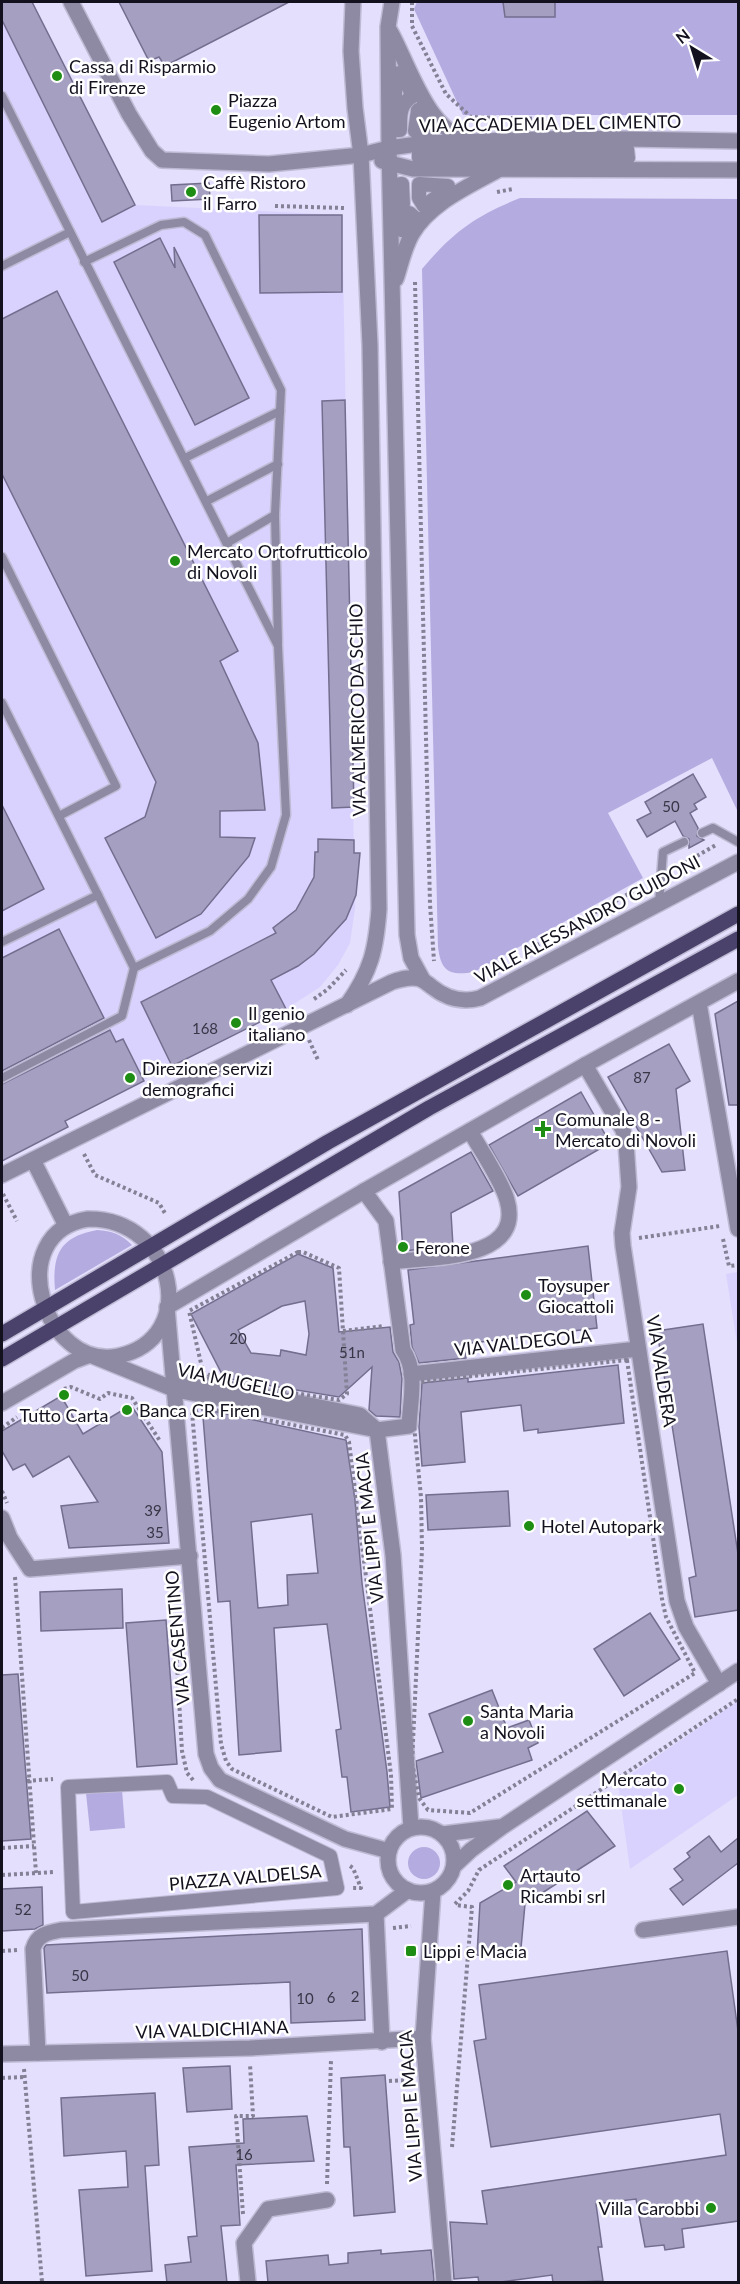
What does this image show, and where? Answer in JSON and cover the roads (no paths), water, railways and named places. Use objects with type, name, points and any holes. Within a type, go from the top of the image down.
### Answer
[{"type":"main road","points":[[2,1334],[359,1125],[738,914]]},
{"type":"main road","points":[[2,1359],[429,1108],[738,939]]},
{"type":"street","points":[[71,2],[129,114],[152,151],[162,160],[269,164],[361,155]]},
{"type":"street","name":"VIA ALMERICO DA SCHIO","points":[[347,1005],[373,958],[377,943],[379,909],[370,357],[361,155],[351,51],[353,2]]},
{"type":"street","points":[[392,2],[388,27],[389,155],[407,935],[411,958],[423,980]]},
{"type":"street","points":[[388,27],[426,102],[445,128],[453,135],[464,138],[495,141]]},
{"type":"street","name":"VIA ACCADEMIA DEL CIMENTO","points":[[361,155],[389,155],[414,143],[570,138],[738,141]]},
{"type":"street","points":[[627,149],[628,158],[419,158],[419,150],[627,149]]},
{"type":"street","name":"VIA ACCADEMIA DEL CIMENTO","points":[[389,155],[413,169],[738,170]]},
{"type":"street","points":[[392,293],[411,236],[426,216],[464,189],[501,168]]},
{"type":"street","name":"VIALE ALESSANDRO GUIDONI","points":[[423,980],[444,996],[455,1000],[467,1001],[480,998],[738,862]]},
{"type":"street","points":[[2,1175],[392,982],[413,978],[423,980]]},
{"type":"street","points":[[167,1307],[364,1191],[738,981]]},
{"type":"street","points":[[699,1003],[738,1229]]},
{"type":"street","name":"VIA VALDERA","points":[[585,1065],[623,1130],[626,1143],[628,1187],[622,1246],[677,1601],[681,1614],[719,1684]]},
{"type":"street","points":[[390,1262],[479,1251],[496,1241],[502,1234],[509,1216],[507,1198],[470,1131]]},
{"type":"street","points":[[723,1145],[738,1142]]},
{"type":"street","points":[[33,1160],[66,1226]]},
{"type":"street","name":"VIA LIPPI E MACIA","points":[[364,1191],[386,1221],[399,1327],[403,1350],[408,1358],[411,1374],[409,1426],[377,1430],[393,1555],[411,1828]]},
{"type":"street","points":[[2,1403],[74,1361],[90,1355],[117,1356],[131,1352],[146,1344],[158,1331],[167,1307],[169,1283],[162,1265],[150,1246],[139,1235],[115,1222],[88,1219],[66,1226],[50,1240],[41,1261],[40,1285],[46,1308],[57,1328],[69,1342],[90,1355]]},
{"type":"street","name":"VIA CASENTINO","points":[[167,1307],[206,1754],[215,1775],[220,1780],[345,1839],[389,1851]]},
{"type":"street","name":"VIA VALDEGOLA","points":[[411,1374],[638,1348]]},
{"type":"street","name":"VIA MUGELLO","points":[[90,1355],[175,1384],[377,1430]]},
{"type":"street","points":[[6,1513],[10,1538],[30,1569],[190,1556]]},
{"type":"street","points":[[454,1866],[450,1843],[443,1834],[429,1827],[411,1828],[397,1836],[387,1858],[391,1874],[408,1890],[420,1893],[433,1891],[448,1881],[454,1866],[471,1850],[502,1827],[738,1671]]},
{"type":"street","name":"PIAZZA VALDELSA","points":[[167,1782],[173,1796],[207,1797],[330,1856],[337,1888],[73,1912],[68,1787],[167,1782]]},
{"type":"street","points":[[443,1834],[502,1827]]},
{"type":"street","points":[[30,2053],[33,1949],[37,1938],[48,1932],[376,1914],[408,1890]]},
{"type":"street","name":"VIA LIPPI E MACIA","points":[[433,1891],[423,2038],[444,2283]]},
{"type":"street","name":"VIA LIPPI E MACIA","points":[[376,1914],[382,2042]]},
{"type":"street","points":[[643,1930],[738,1917]]},
{"type":"street","name":"VIA VALDICHIANA","points":[[2,2054],[250,2048],[423,2038]]},
{"type":"street","points":[[248,2283],[244,2243],[268,2209],[327,2200]]},
{"type":"lane","points":[[2,96],[278,646]]},
{"type":"lane","points":[[84,262],[161,225],[184,222],[205,235],[281,390],[275,515],[278,646],[286,815],[271,867],[249,899],[210,931],[134,968]]},
{"type":"lane","points":[[2,266],[70,232]]},
{"type":"lane","points":[[185,458],[280,411]]},
{"type":"lane","points":[[207,501],[278,464]]},
{"type":"lane","points":[[226,543],[275,515]]},
{"type":"lane","points":[[2,557],[116,786],[59,816]]},
{"type":"lane","points":[[2,703],[134,968],[122,1016],[2,1078]]},
{"type":"lane","points":[[702,833],[712,828],[738,842]]},
{"type":"lane","points":[[659,904],[663,852],[684,842]]},
{"type":"lane","points":[[2,942],[98,895]]},
{"type":"place","name":"Cassa di Risparmio di Firenze","points":[[57,76]]},
{"type":"place","name":"Piazza Eugenio Artom","points":[[216,110]]},
{"type":"place","name":"Caffè Ristoro il Farro","points":[[191,192]]},
{"type":"place","name":"Mercato Ortofrutticolo di Novoli","points":[[175,561]]},
{"type":"place","name":"Il genio italiano","points":[[236,1023]]},
{"type":"place","name":"Direzione servizi demografici","points":[[130,1078]]},
{"type":"place","name":"Comunale 8 - Mercato di Novoli","points":[[543,1129]]},
{"type":"place","name":"Ferone","points":[[403,1247]]},
{"type":"place","name":"Toysuper Giocattoli","points":[[526,1295]]},
{"type":"place","name":"Tutto Carta","points":[[64,1395]]},
{"type":"place","name":"Banca CR Firen","points":[[127,1410]]},
{"type":"place","name":"Hotel Autopark","points":[[529,1526]]},
{"type":"place","name":"Santa Maria a Novoli","points":[[468,1721]]},
{"type":"place","name":"Mercato settimanale","points":[[679,1789]]},
{"type":"place","name":"Artauto Ricambi srl","points":[[508,1885]]},
{"type":"place","name":"Lippi e Macia","points":[[411,1951]]},
{"type":"place","name":"Villa Carobbi","points":[[711,2208]]}]
